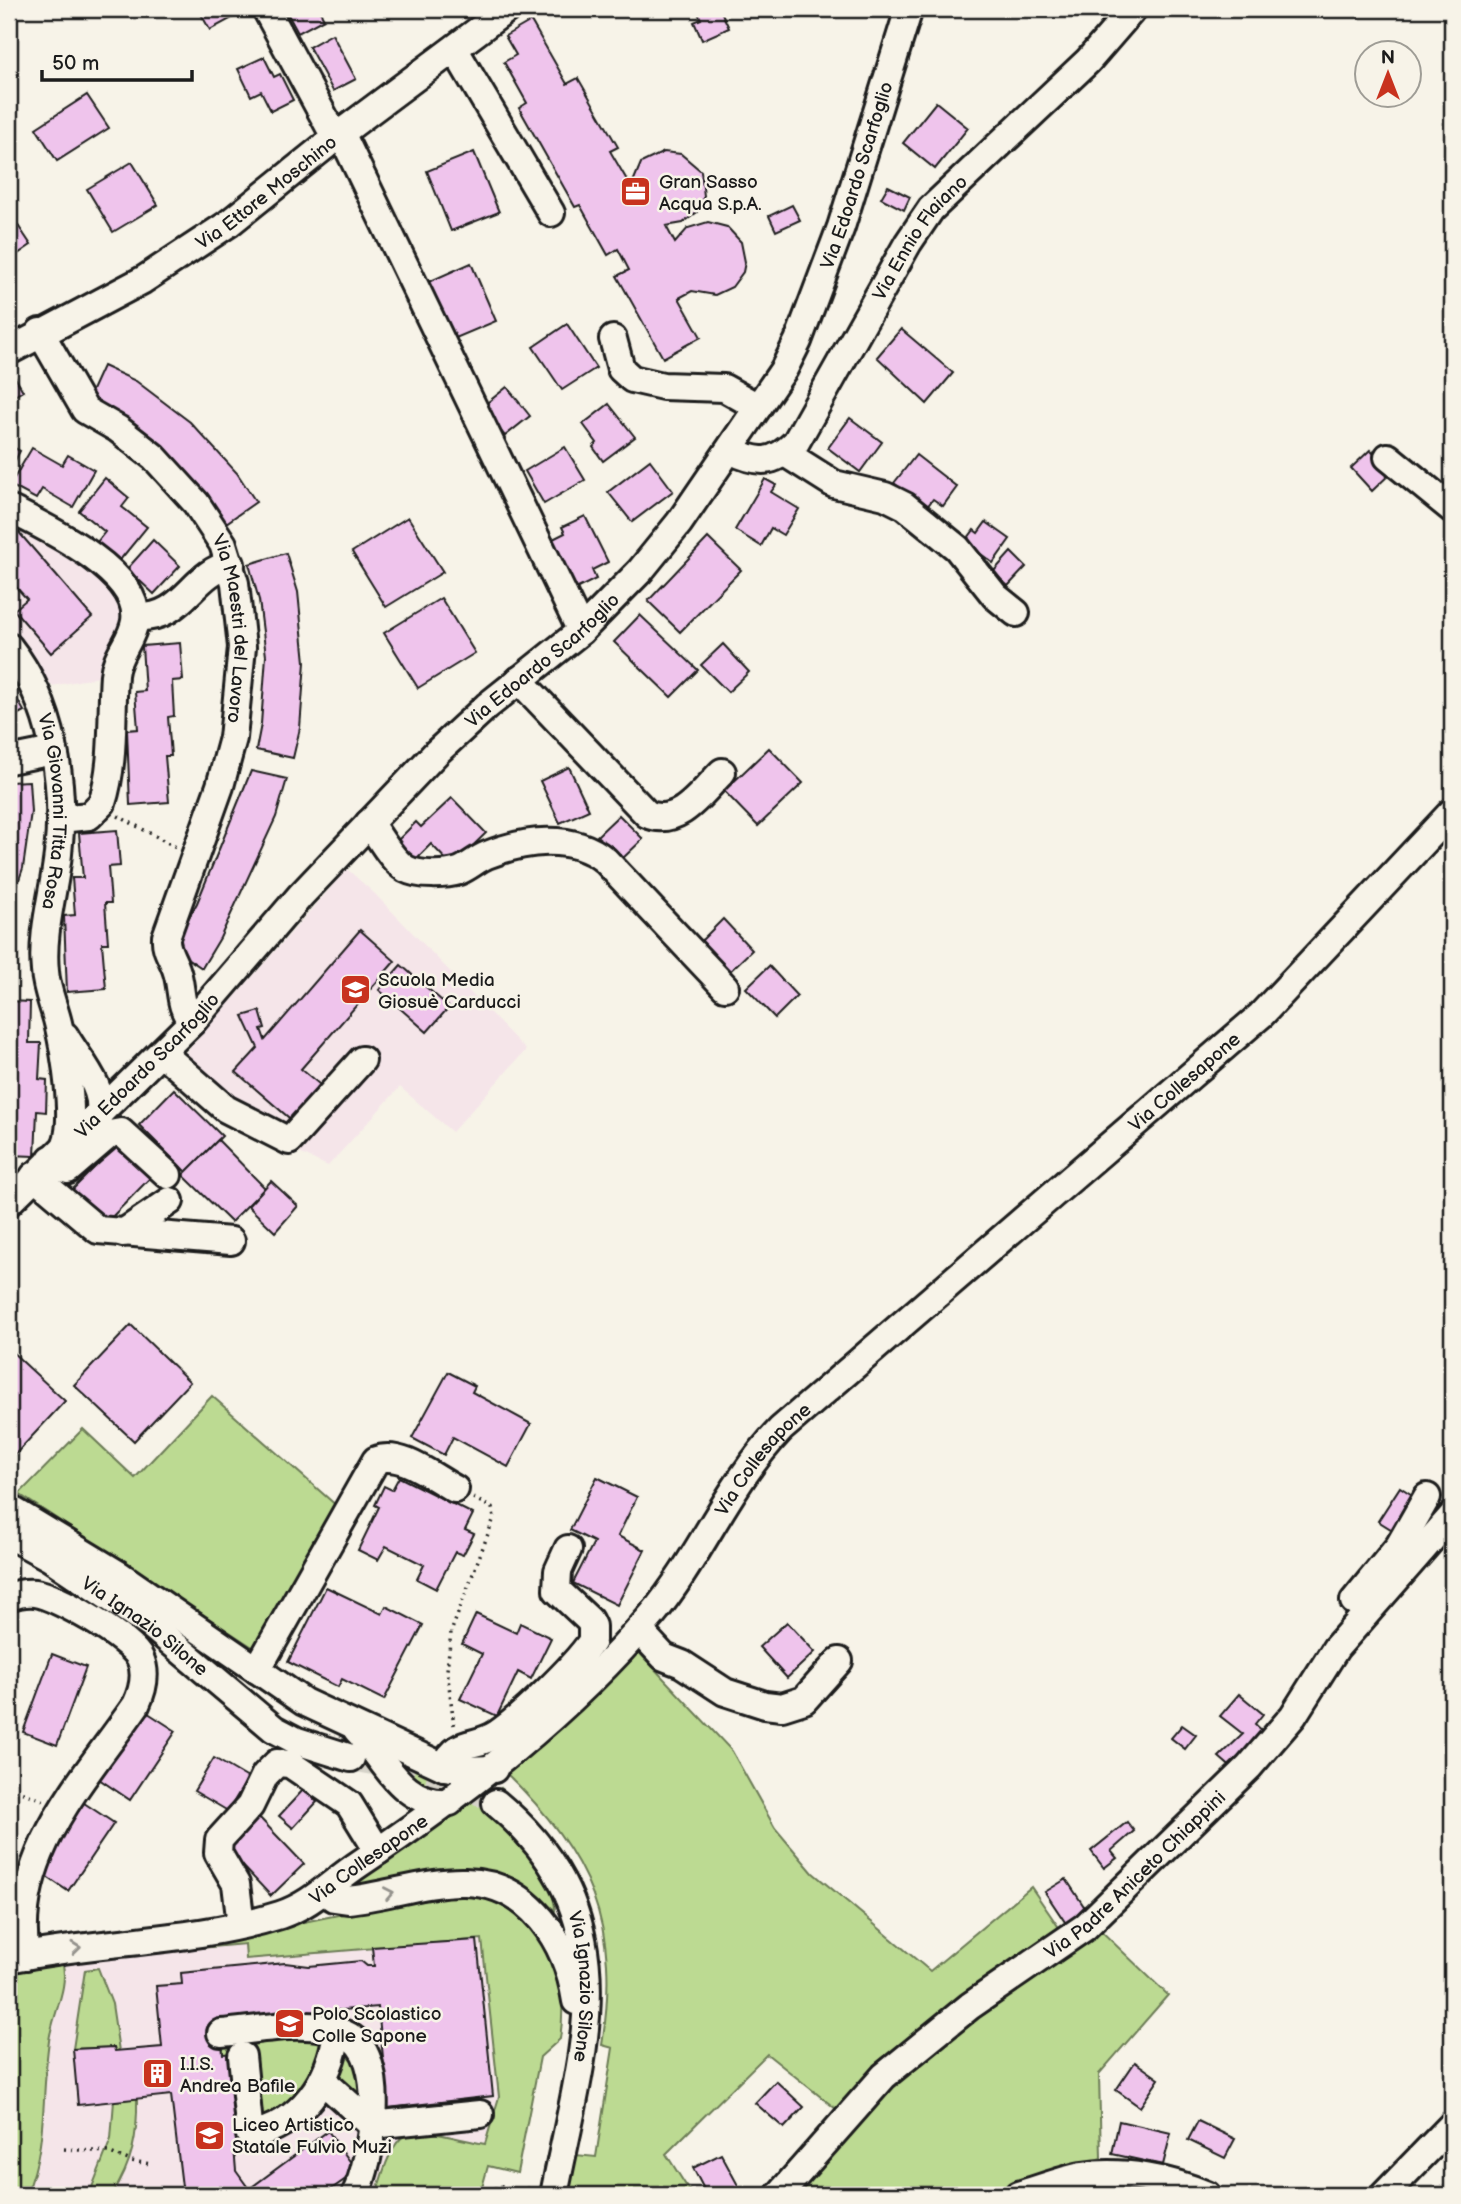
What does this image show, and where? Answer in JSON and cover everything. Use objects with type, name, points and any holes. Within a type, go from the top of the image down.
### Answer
[{"type":"street","points":[[266,9],[338,135],[581,631]]},
{"type":"street","name":"Via Ettore Moschino","points":[[9,351],[159,270],[228,224],[338,135],[508,9]]},
{"type":"street","name":"Via Edoardo Scarfoglio","points":[[9,1202],[162,1054],[301,895],[437,752],[519,680],[581,631],[653,555],[730,450],[784,369],[799,341],[841,227],[909,9]]},
{"type":"street","name":"Via Ennio Flaiano","points":[[785,453],[807,427],[851,344],[931,209],[1088,61],[1133,9]]},
{"type":"street","points":[[454,50],[551,213]]},
{"type":"street","name":"Via Maestri del Lavoro","points":[[40,332],[82,406],[136,443],[184,488],[218,533],[231,564],[242,640],[237,718],[229,758],[165,942],[177,970],[183,1008],[192,1022]]},
{"type":"street","points":[[613,339],[621,369],[632,379],[684,388],[724,388],[758,407]]},
{"type":"street","points":[[730,450],[758,462],[775,460],[785,453],[834,484],[884,496],[905,506],[957,548],[995,596],[1016,613]]},
{"type":"street","points":[[1388,457],[1452,509]]},
{"type":"street","points":[[9,509],[58,533],[117,577],[130,594],[135,617],[131,633],[116,663],[111,737],[100,807],[84,818],[60,819]]},
{"type":"street","points":[[135,617],[157,616],[167,612],[216,569],[231,564]]},
{"type":"street","name":"Via Giovanni Titta Rosa","points":[[9,647],[26,669],[40,699],[53,751],[60,819],[44,961],[46,981],[59,1026],[70,1128],[51,1160]]},
{"type":"street","points":[[519,680],[647,814],[662,818],[678,814],[722,772]]},
{"type":"street","points":[[9,760],[53,751]]},
{"type":"street","name":"Via Collesapone","points":[[17,1958],[183,1937],[285,1913],[324,1891],[494,1769],[540,1729],[639,1630],[668,1593],[734,1485],[781,1429],[1261,1015],[1452,812]]},
{"type":"street","points":[[369,823],[405,868],[421,873],[461,870],[485,856],[527,845],[561,842],[585,847],[604,860],[725,987]]},
{"type":"street","name":"Via Giovanni Titta Rosa","points":[[59,1026],[100,1099],[95,1119],[78,1119],[68,1096]]},
{"type":"street","points":[[162,1054],[226,1110],[289,1141],[362,1060]]},
{"type":"street","points":[[93,1083],[108,1094],[121,1095]]},
{"type":"street","points":[[51,1160],[68,1170],[110,1134],[121,1132],[169,1188],[122,1233]]},
{"type":"street","points":[[51,1160],[91,1226],[122,1233],[231,1241]]},
{"type":"street","points":[[257,1670],[376,1460],[385,1457],[399,1459],[455,1489]]},
{"type":"street","points":[[1340,1643],[1337,1636],[1340,1622],[1399,1546],[1427,1497]]},
{"type":"street","name":"Via Ignazio Silone","points":[[9,1508],[118,1574],[304,1702],[444,1767]]},
{"type":"street","name":"Via Padre Aniceto Chiappini","points":[[779,2195],[884,2076],[970,2006],[1066,1942],[1098,1916],[1280,1732],[1340,1643],[1452,1516]]},
{"type":"street","name":"Via Ignazio Silone","points":[[9,1535],[49,1557],[152,1626],[274,1730],[320,1749],[351,1758]]},
{"type":"street","points":[[415,1796],[431,1802],[450,1802],[451,1785],[444,1767],[451,1753],[461,1746],[493,1736],[515,1719],[592,1641],[592,1626],[589,1620],[556,1590],[558,1571],[568,1549]]},
{"type":"street","points":[[9,1597],[35,1593],[55,1600],[124,1640],[136,1652],[142,1664],[143,1688],[136,1705],[43,1841],[31,1869],[17,1958]]},
{"type":"street","points":[[639,1630],[664,1657],[682,1664],[725,1692],[765,1705],[789,1706],[804,1700],[838,1661]]},
{"type":"street","name":"Via Ignazio Silone","points":[[353,1726],[398,1782],[415,1796]]},
{"type":"street","points":[[241,1925],[236,1884],[218,1853],[219,1840],[250,1806],[265,1775],[277,1763],[290,1764],[349,1804],[378,1852]]},
{"type":"street","points":[[444,1767],[465,1770],[494,1769]]},
{"type":"street","points":[[415,1796],[422,1814],[418,1826]]},
{"type":"street","name":"Via Ignazio Silone","points":[[496,1803],[522,1826],[547,1857],[579,1922],[588,1977],[582,2051],[544,2192]]},
{"type":"street","points":[[324,1891],[334,1898],[348,1900],[465,1882],[487,1885],[516,1897],[546,1923],[565,1955],[574,1989],[582,2051]]},
{"type":"street","points":[[221,2033],[300,2028],[337,2031],[350,2036],[365,2055],[372,2089],[373,2125],[366,2171],[355,2195]]},
{"type":"street","points":[[242,2056],[250,2135],[285,2120],[305,2103],[323,2081],[333,2057],[337,2031]]},
{"type":"street","points":[[323,2081],[373,2125],[480,2114]]},
{"type":"street","points":[[1384,2195],[1406,2176],[1452,2125]]},
{"type":"street","points":[[1018,2195],[1074,2178],[1104,2175],[1166,2181],[1207,2195]]},
{"type":"path","points":[[100,807],[194,857]]},
{"type":"path","points":[[461,1746],[449,1699],[449,1645],[455,1620],[493,1527],[494,1511],[488,1506]]},
{"type":"path","points":[[9,1788],[64,1809]]},
{"type":"path","points":[[64,2149],[108,2152],[131,2161],[151,2164]]},
{"type":"path","points":[[494,2195],[497,2185],[518,2193],[544,2192]]},
{"type":"shaded area","points":[[9,520],[46,539],[113,589],[128,613],[104,676],[52,686],[9,625]]},
{"type":"shaded area","name":"Scuola Media Giosuè Carducci","points":[[347,869],[375,894],[526,1050],[452,1132],[400,1087],[328,1166],[204,1110],[167,1074]]},
{"type":"shaded area","name":"Polo Scolastico Colle Sapone","points":[[481,1895],[517,2173],[488,2166],[480,2195],[9,2195],[9,2094],[60,1955],[246,1934],[446,1896]]},
{"type":"green space","points":[[212,1396],[338,1507],[257,1650],[19,1494],[83,1429],[135,1478]]},
{"type":"green space","points":[[633,1646],[732,1751],[775,1828],[813,1873],[930,1971],[1031,1887],[1071,1945],[1096,1926],[1168,1995],[1099,2074],[1101,2158],[991,2195],[787,2195],[851,2121],[767,2054],[666,2154],[692,2195],[569,2195],[576,2155],[596,2157],[613,2048],[602,2045],[607,2002],[607,1963],[602,1928],[593,1895],[578,1863],[535,1803],[505,1772]]},
{"type":"green space","points":[[384,1744],[434,1771],[431,1787],[420,1791]]},
{"type":"green space","points":[[501,1788],[503,1790],[487,1811],[540,1870],[553,1897],[555,1910],[518,1884],[350,1886],[437,1827],[483,1790],[490,1798]]},
{"type":"green space","points":[[471,1893],[516,1915],[533,1929],[546,1946],[561,1988],[560,2039],[540,2057],[517,2173],[488,2166],[480,2195],[376,2195],[393,2149],[402,2138],[412,2132],[441,2134],[485,2144],[499,2097],[482,1939],[246,1959],[245,1944],[201,1948],[201,1943],[343,1914]]},
{"type":"green space","points":[[62,1961],[64,1981],[49,2041],[38,2157],[26,2195],[9,2195],[9,1967]]},
{"type":"green space","points":[[98,1968],[112,2004],[119,2051],[115,2051],[114,2047],[73,2049],[85,1970]]},
{"type":"green space","points":[[330,2037],[313,2084],[263,2125],[223,2054],[222,2040]]},
{"type":"green space","points":[[350,2045],[358,2057],[361,2098],[334,2072]]},
{"type":"green space","points":[[137,2098],[132,2149],[119,2183],[112,2195],[89,2195],[111,2139],[114,2101]]},
{"type":"building","points":[[198,9],[246,9],[247,10],[210,30]]},
{"type":"building","points":[[285,9],[319,9],[324,19],[298,33]]},
{"type":"building","points":[[696,9],[720,9],[729,28],[702,40],[694,22],[701,19]]},
{"type":"building","name":"Gran Sasso Acqua S.p.A.","points":[[531,21],[567,84],[578,78],[618,147],[610,151],[631,187],[641,163],[664,152],[681,154],[701,171],[704,196],[697,212],[683,223],[666,226],[675,243],[688,228],[708,222],[727,227],[741,242],[745,262],[743,272],[732,287],[715,295],[692,291],[679,298],[701,337],[663,358],[617,276],[629,270],[618,249],[608,255],[580,205],[575,207],[519,108],[527,103],[504,62],[516,55],[505,36]]},
{"type":"building","points":[[332,34],[356,79],[333,91],[309,47]]},
{"type":"building","points":[[264,57],[274,77],[280,74],[293,100],[271,111],[261,91],[251,96],[238,69]]},
{"type":"building","points":[[87,95],[109,128],[57,161],[36,128]]},
{"type":"building","points":[[936,102],[968,128],[935,169],[903,143]]},
{"type":"building","points":[[474,152],[499,212],[451,231],[427,171]]},
{"type":"building","points":[[132,162],[158,205],[113,232],[87,189]]},
{"type":"building","points":[[888,186],[910,197],[904,210],[881,198]]},
{"type":"building","points":[[792,205],[800,220],[776,231],[769,216]]},
{"type":"building","points":[[9,212],[31,245],[9,260]]},
{"type":"building","points":[[471,263],[496,321],[451,340],[426,283]]},
{"type":"building","points":[[567,324],[596,368],[562,390],[533,347]]},
{"type":"building","points":[[901,329],[953,373],[927,404],[877,357]]},
{"type":"building","points":[[103,366],[136,381],[190,422],[237,473],[256,502],[226,523],[207,496],[166,452],[88,399]]},
{"type":"building","points":[[9,367],[23,391],[9,399]]},
{"type":"building","points":[[507,387],[530,416],[505,436],[482,407]]},
{"type":"building","points":[[609,404],[635,437],[603,461],[593,447],[597,443],[583,424]]},
{"type":"building","points":[[850,418],[882,442],[860,472],[828,448]]},
{"type":"building","points":[[9,445],[20,451],[9,472]]},
{"type":"building","points":[[565,447],[585,480],[544,504],[525,471]]},
{"type":"building","points":[[32,448],[62,465],[68,455],[94,470],[73,507],[42,489],[36,499],[10,485]]},
{"type":"building","points":[[1370,450],[1392,472],[1372,491],[1351,468]]},
{"type":"building","points":[[916,455],[957,487],[943,506],[933,499],[926,508],[894,483]]},
{"type":"building","points":[[650,460],[673,491],[632,522],[608,492]]},
{"type":"building","points":[[105,478],[129,498],[122,507],[147,527],[120,560],[97,542],[105,532],[79,511]]},
{"type":"building","points":[[765,479],[776,485],[771,492],[799,509],[783,535],[771,528],[761,546],[735,530]]},
{"type":"building","points":[[585,516],[608,562],[592,570],[596,579],[574,590],[549,541],[565,533],[562,527]]},
{"type":"building","points":[[408,517],[443,572],[386,607],[352,552]]},
{"type":"building","points":[[10,522],[92,617],[51,653],[14,610],[27,599],[15,586],[9,591]]},
{"type":"building","points":[[986,522],[1010,539],[993,563],[965,542],[974,530],[978,533]]},
{"type":"building","points":[[708,538],[741,570],[680,632],[648,601]]},
{"type":"building","points":[[153,540],[180,566],[154,594],[127,569]]},
{"type":"building","points":[[1011,552],[1026,567],[1008,586],[993,572]]},
{"type":"building","points":[[286,553],[298,592],[305,662],[300,728],[293,758],[256,750],[261,724],[266,656],[259,600],[249,564]]},
{"type":"building","points":[[441,598],[475,653],[418,688],[384,633]]},
{"type":"building","points":[[640,615],[698,670],[671,697],[614,642]]},
{"type":"building","points":[[180,643],[183,680],[172,681],[174,716],[168,717],[171,756],[165,756],[169,802],[130,805],[127,730],[138,729],[135,692],[145,691],[142,646]]},
{"type":"building","points":[[723,644],[749,672],[728,692],[701,665]]},
{"type":"building","points":[[9,685],[24,711],[9,719]]},
{"type":"building","points":[[769,748],[803,783],[758,826],[724,791]]},
{"type":"building","points":[[569,767],[589,810],[560,823],[540,781]]},
{"type":"building","points":[[251,771],[287,779],[276,817],[220,938],[202,968],[172,948],[197,903]]},
{"type":"building","points":[[29,781],[31,812],[23,868],[9,909],[9,782]]},
{"type":"building","points":[[452,798],[486,833],[452,866],[431,844],[414,861],[396,842],[416,822],[421,827]]},
{"type":"building","points":[[619,815],[643,839],[621,860],[597,836]]},
{"type":"building","points":[[117,830],[120,866],[108,867],[111,903],[105,903],[108,943],[102,943],[106,989],[67,992],[64,916],[75,915],[72,878],[83,878],[79,833]]},
{"type":"building","points":[[723,919],[752,950],[728,973],[699,943]]},
{"type":"building","points":[[360,930],[395,961],[301,1069],[325,1089],[295,1123],[236,1072],[258,1048],[243,1016],[260,1011],[265,1040]]},
{"type":"building","points":[[401,965],[449,1007],[427,1032],[379,990]]},
{"type":"building","points":[[769,966],[797,996],[775,1018],[746,988]]},
{"type":"building","points":[[9,1001],[30,1002],[29,1043],[41,1043],[39,1079],[47,1080],[46,1112],[37,1111],[35,1156],[9,1155]]},
{"type":"building","points":[[174,1089],[222,1136],[186,1172],[139,1125]]},
{"type":"building","points":[[218,1140],[265,1188],[231,1222],[183,1175]]},
{"type":"building","points":[[117,1145],[150,1178],[104,1225],[70,1192]]},
{"type":"building","points":[[271,1181],[298,1206],[275,1232],[248,1206]]},
{"type":"building","points":[[131,1325],[190,1382],[134,1441],[74,1385]]},
{"type":"building","points":[[9,1351],[65,1401],[9,1461]]},
{"type":"building","points":[[448,1372],[475,1386],[472,1392],[531,1424],[508,1467],[453,1437],[444,1455],[412,1438]]},
{"type":"building","points":[[399,1477],[473,1514],[465,1530],[474,1534],[463,1555],[455,1552],[436,1589],[417,1579],[424,1565],[386,1546],[378,1560],[358,1550],[379,1507],[375,1505],[384,1486],[392,1490]]},
{"type":"building","points":[[597,1477],[637,1497],[618,1536],[645,1550],[617,1605],[573,1583],[594,1542],[570,1530]]},
{"type":"building","points":[[1400,1487],[1420,1500],[1399,1534],[1378,1521]]},
{"type":"building","points":[[326,1587],[382,1614],[386,1606],[423,1625],[384,1700],[342,1679],[338,1687],[288,1662]]},
{"type":"building","points":[[476,1614],[516,1633],[520,1623],[551,1638],[531,1679],[518,1672],[497,1716],[460,1699],[482,1654],[462,1644]]},
{"type":"building","points":[[787,1622],[815,1652],[787,1678],[759,1647]]},
{"type":"building","points":[[52,1654],[86,1667],[57,1745],[23,1732]]},
{"type":"building","points":[[1239,1694],[1263,1714],[1255,1724],[1265,1733],[1234,1770],[1219,1757],[1243,1734],[1220,1716]]},
{"type":"building","points":[[145,1711],[176,1731],[130,1800],[99,1779]]},
{"type":"building","points":[[1182,1725],[1196,1735],[1185,1749],[1171,1738]]},
{"type":"building","points":[[214,1758],[248,1778],[228,1811],[194,1791]]},
{"type":"building","points":[[304,1789],[317,1802],[293,1828],[279,1816]]},
{"type":"building","points":[[84,1803],[114,1823],[68,1891],[38,1871]]},
{"type":"building","points":[[257,1815],[304,1864],[271,1896],[224,1846]]},
{"type":"building","points":[[1127,1822],[1134,1831],[1111,1851],[1117,1858],[1104,1868],[1091,1851]]},
{"type":"building","points":[[1066,1879],[1091,1917],[1071,1931],[1045,1892]]},
{"type":"building","name":"I.I.S. Andrea Bafile","points":[[477,1940],[493,2096],[388,2108],[378,2007],[220,2020],[223,2054],[236,2053],[246,2146],[234,2147],[236,2171],[249,2189],[241,2195],[183,2195],[171,2095],[78,2105],[73,2049],[114,2047],[115,2051],[162,2047],[156,1986],[182,1984],[181,1973],[285,1963],[309,1966],[361,1961],[367,1966],[374,1966],[372,1947]]},
{"type":"building","points":[[1135,2062],[1159,2079],[1140,2107],[1116,2090]]},
{"type":"building","points":[[776,2081],[804,2107],[784,2128],[755,2103]]},
{"type":"building","points":[[1119,2121],[1171,2133],[1163,2165],[1112,2154]]},
{"type":"building","points":[[1198,2121],[1235,2139],[1225,2158],[1188,2140]]},
{"type":"building","points":[[328,2131],[357,2171],[323,2195],[241,2195]]},
{"type":"building","points":[[721,2154],[740,2189],[728,2195],[707,2195],[693,2168]]},
{"type":"tunnel","points":[[351,1758],[426,1772],[463,1784],[496,1803]]},
{"type":"place","name":"Gran Sasso Acqua S.p.A.","points":[[636,192]]},
{"type":"place","name":"Scuola Media Giosuè Carducci","points":[[355,990]]},
{"type":"place","name":"Polo Scolastico Colle Sapone","points":[[289,2024]]},
{"type":"place","name":"I.I.S. Andrea Bafile","points":[[157,2074]]},
{"type":"place","name":"Liceo Artistico Statale Fulvio Muzi","points":[[209,2135]]}]
